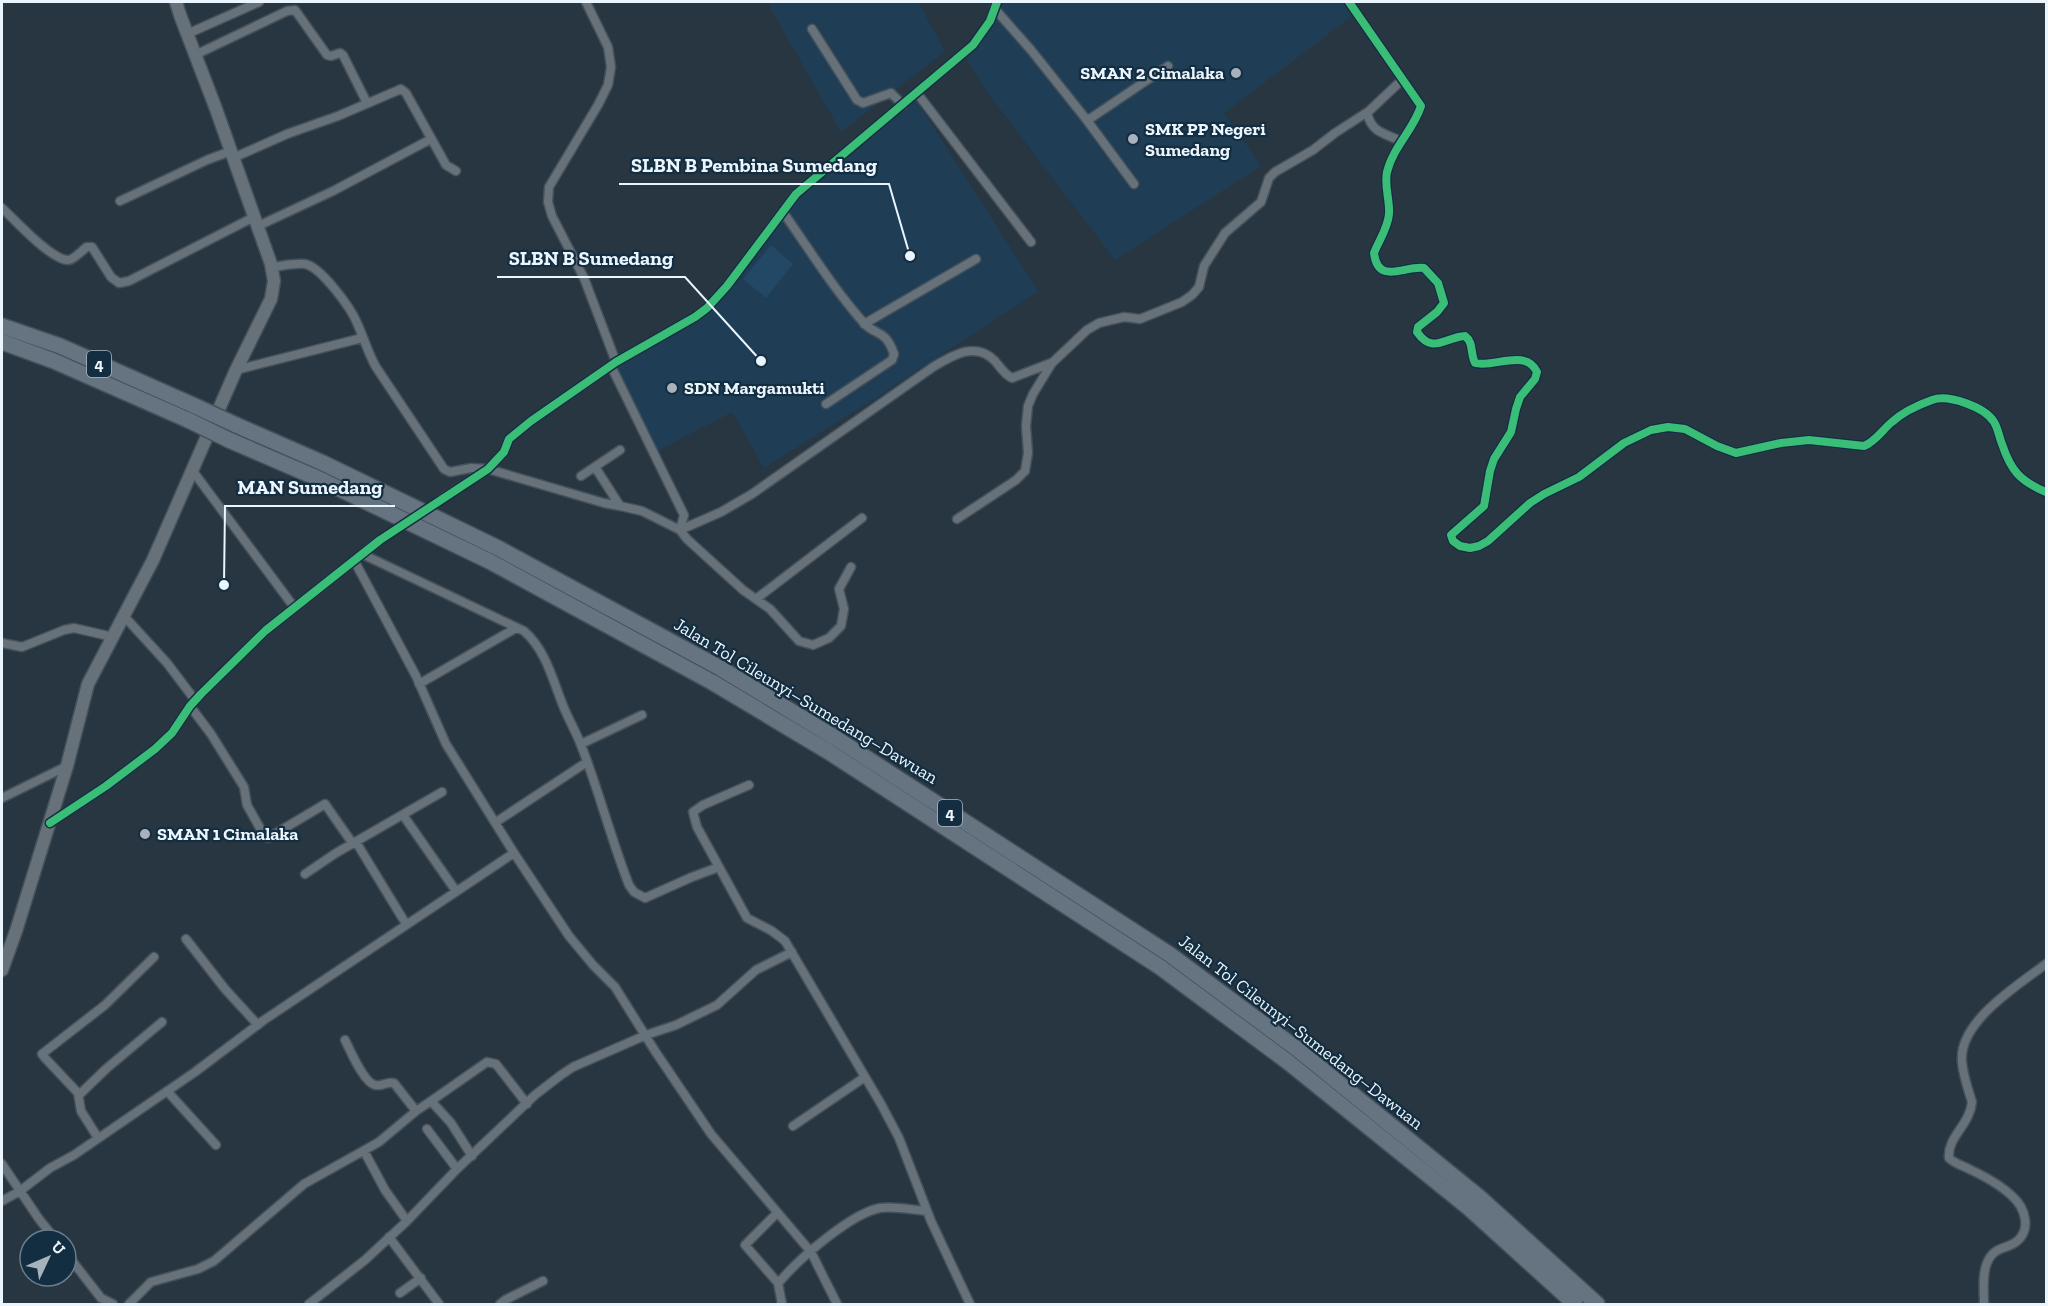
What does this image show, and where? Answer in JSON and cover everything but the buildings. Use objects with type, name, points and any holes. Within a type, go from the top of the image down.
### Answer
[{"type":"highway","name":"Jalan Tol Cileunyi–Sumedang–Dawuan","points":[[2,326],[60,346],[233,432],[317,477],[491,562],[712,682],[828,752],[1169,974],[1288,1062],[1460,1201],[1575,1305]]},
{"type":"highway","name":"Jalan Tol Cileunyi–Sumedang–Dawuan","points":[[2,342],[192,413]]},
{"type":"highway","name":"Jalan Tol Cileunyi–Sumedang–Dawuan","points":[[233,432],[323,464],[508,553],[720,668],[867,759],[1169,954],[1297,1049],[1479,1197],[1597,1305]]},
{"type":"street","points":[[2,970],[67,766],[88,684],[153,560],[236,370],[271,299],[274,281],[272,267],[176,2]]},
{"type":"street","points":[[187,34],[259,2]]},
{"type":"street","points":[[586,2],[608,47],[611,67],[608,86],[549,187],[548,202],[552,216],[584,278],[614,364],[684,515],[680,530]]},
{"type":"street","points":[[1349,2],[1421,106],[1401,141],[1388,171],[1387,225],[1374,253],[1377,262],[1387,272],[1392,273],[1413,267],[1424,268],[1438,283],[1444,303],[1437,312],[1418,327],[1417,332],[1426,342],[1432,345],[1465,336],[1470,339],[1474,361],[1477,364],[1509,360],[1524,361],[1532,364],[1537,372],[1535,379],[1520,397],[1511,432],[1494,459],[1484,506],[1451,535],[1457,545],[1470,548],[1488,541],[1544,494],[1579,477],[1624,443],[1651,430],[1668,427],[1685,429],[1736,453],[1781,443],[1809,440],[1864,446],[1871,443],[1901,415],[1932,400],[1947,397],[1962,402],[1992,419],[2015,472],[2023,481],[2046,492]]},
{"type":"street","points":[[440,500],[488,469],[504,452],[511,437],[614,364],[707,308],[727,286],[796,194],[973,45],[986,27],[995,5],[1086,119],[1134,184]]},
{"type":"street","points":[[195,55],[287,11],[295,10],[327,55],[340,53],[343,56],[367,103]]},
{"type":"street","points":[[812,29],[857,100],[863,103],[891,93],[903,105]]},
{"type":"street","points":[[1086,119],[1091,118],[1168,66]]},
{"type":"street","points":[[957,519],[1016,480],[1025,471],[1028,453],[1026,426],[1028,406],[1033,393],[1052,363],[1087,330],[1099,323],[1124,317],[1140,319],[1187,299],[1199,286],[1204,266],[1225,233],[1261,202],[1269,178],[1367,113],[1403,79]]},
{"type":"street","points":[[120,201],[198,164],[232,155],[338,116],[399,89],[403,90],[446,165],[456,171]]},
{"type":"street","points":[[917,93],[1031,242]]},
{"type":"street","points":[[1367,113],[1372,127],[1401,141]]},
{"type":"street","points":[[2,208],[43,247],[67,260],[72,259],[87,247],[92,247],[111,277],[119,283],[129,281],[256,221],[333,191],[431,139]]},
{"type":"street","points":[[783,212],[838,292],[864,324],[884,335],[892,348],[893,358],[826,404]]},
{"type":"street","points":[[864,324],[976,259]]},
{"type":"street","points":[[272,267],[307,265],[316,270],[336,292],[354,316],[376,367],[444,470],[450,472],[471,468],[488,469],[604,503],[642,511],[680,530],[698,549],[770,609],[799,641],[813,645],[829,639],[841,626],[844,609],[839,589],[851,567]]},
{"type":"street","points":[[236,370],[363,338]]},
{"type":"street","points":[[680,530],[721,512],[752,494],[933,367],[960,353],[976,350],[984,353],[1012,378],[1052,363]]},
{"type":"street","points":[[581,476],[620,450]]},
{"type":"street","points":[[595,467],[620,506]]},
{"type":"street","points":[[192,470],[294,607]]},
{"type":"street","points":[[756,599],[862,518]]},
{"type":"street","points":[[50,822],[70,811],[155,749],[172,733],[192,703],[258,638],[380,540]]},
{"type":"street","points":[[362,554],[528,635],[540,650],[581,744],[623,872],[634,892],[645,898],[719,867]]},
{"type":"street","points":[[355,562],[419,684],[446,744],[514,853],[569,936],[615,987],[711,1134],[811,1252],[837,1305]]},
{"type":"street","points":[[124,616],[167,663],[244,787],[247,805],[265,837],[268,838],[325,804],[354,843],[406,924]]},
{"type":"street","points":[[2,643],[22,648],[74,628],[112,638]]},
{"type":"street","points":[[419,684],[516,628]]},
{"type":"street","points":[[581,744],[642,715]]},
{"type":"street","points":[[496,822],[587,762]]},
{"type":"street","points":[[2,798],[67,766]]},
{"type":"street","points":[[749,785],[703,805],[693,812],[697,827],[747,918],[772,931],[785,941],[865,1077],[899,1138],[966,1303]]},
{"type":"street","points":[[305,874],[332,855],[442,792]]},
{"type":"street","points":[[403,814],[456,891]]},
{"type":"street","points":[[2,1201],[20,1191],[50,1168],[74,1155],[258,1025],[514,853]]},
{"type":"street","points":[[186,939],[225,989],[258,1025]]},
{"type":"street","points":[[309,1305],[365,1260],[407,1221],[457,1169],[548,1084],[573,1067],[646,1035],[676,1025],[717,1005],[756,970],[792,952]]},
{"type":"street","points":[[98,1138],[81,1111],[79,1095],[42,1054],[105,1005],[154,957]]},
{"type":"street","points":[[1984,1305],[1987,1262],[2000,1248],[2018,1241],[2025,1230],[2026,1220],[2023,1210],[2005,1190],[1949,1158],[1948,1150],[1969,1118],[1972,1109],[1961,1060],[1964,1042],[1981,1016],[2046,964]]},
{"type":"street","points":[[79,1095],[162,1022]]},
{"type":"street","points":[[345,1040],[357,1064],[371,1084],[376,1086],[389,1082],[394,1083],[416,1111]]},
{"type":"street","points":[[129,1305],[152,1282],[198,1269],[214,1261],[304,1184],[379,1142],[416,1111],[487,1062],[496,1064],[527,1104]]},
{"type":"street","points":[[793,1126],[865,1077]]},
{"type":"street","points":[[167,1091],[216,1145]]},
{"type":"street","points":[[431,1101],[451,1123],[472,1156]]},
{"type":"street","points":[[427,1129],[457,1169]]},
{"type":"street","points":[[364,1150],[385,1190],[407,1221]]},
{"type":"street","points":[[2,1164],[47,1228]]},
{"type":"street","points":[[778,1283],[788,1271],[811,1252],[868,1211],[890,1207],[927,1211]]},
{"type":"street","points":[[777,1213],[745,1245],[778,1283],[782,1305]]},
{"type":"street","points":[[389,1236],[439,1305]]},
{"type":"street","points":[[78,1268],[101,1298],[113,1305]]},
{"type":"street","points":[[400,1293],[421,1278]]},
{"type":"street","points":[[505,1303],[543,1281]]},
{"type":"street","points":[[92,1305],[101,1298]]},
{"type":"shaded area","points":[[767,2],[918,2],[945,51],[841,132]]},
{"type":"shaded area","name":"SMK PP Negeri Sumedang","points":[[1001,2],[1341,2],[1352,16],[1224,113],[1261,166],[1115,260],[988,93],[964,55],[984,37]]},
{"type":"shaded area","points":[[915,98],[1038,291],[868,403],[764,468],[732,412],[657,451],[613,365],[705,311],[738,282],[793,204],[817,177],[858,149]]},
{"type":"shaded area","points":[[771,245],[793,264],[766,298],[743,279]]},
{"type":"tunnel","points":[[380,540],[440,500]]},
{"type":"cycle path","points":[[50,823],[106,786],[155,749],[172,733],[201,694],[265,631],[380,540],[488,469],[504,452],[509,439],[531,421],[616,362],[707,308],[727,286],[796,194],[973,45],[990,21],[997,2]]},
{"type":"cycle path","points":[[1349,2],[1421,106],[1394,154],[1387,172],[1389,214],[1374,253],[1377,263],[1381,269],[1393,272],[1424,268],[1438,283],[1444,303],[1437,312],[1418,327],[1417,332],[1423,339],[1434,344],[1465,336],[1470,342],[1475,363],[1525,361],[1537,372],[1535,379],[1520,397],[1511,432],[1494,459],[1484,506],[1451,535],[1453,541],[1460,546],[1470,548],[1488,541],[1530,503],[1579,477],[1624,443],[1651,430],[1668,427],[1685,429],[1736,453],[1781,443],[1809,440],[1864,446],[1901,415],[1921,404],[1939,399],[1956,400],[1983,411],[1995,424],[2013,468],[2029,484],[2046,492]]},
{"type":"place","name":"SMAN 2 Cimalaka","points":[[1236,73]]},
{"type":"place","name":"SMK PP Negeri Sumedang","points":[[1133,139]]},
{"type":"place","name":"SLBN B Pembina Sumedang","points":[[910,256]]},
{"type":"place","name":"SLBN B Sumedang","points":[[761,361]]},
{"type":"place","name":"SDN Margamukti","points":[[672,388]]},
{"type":"place","name":"MAN Sumedang","points":[[224,585]]},
{"type":"place","name":"SMAN 1 Cimalaka","points":[[145,834]]}]
